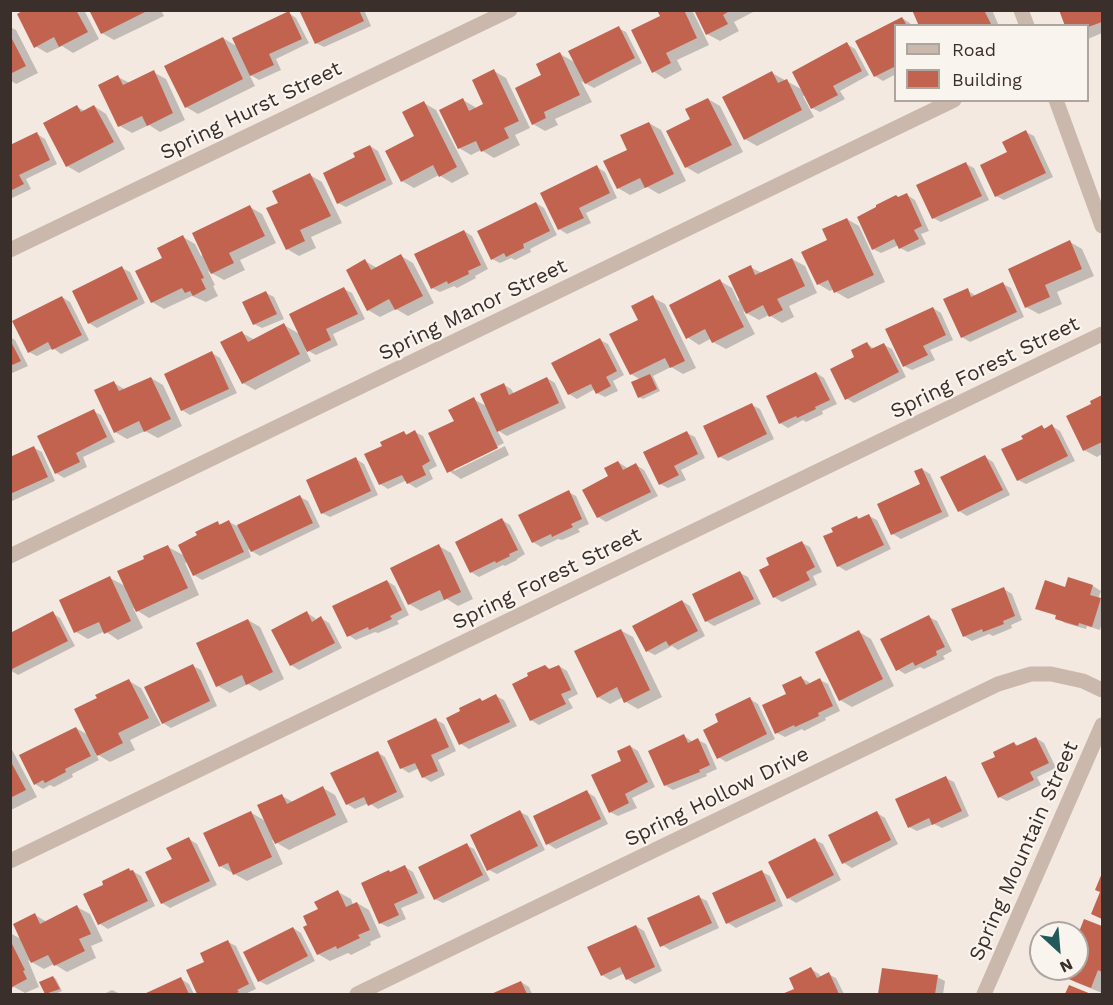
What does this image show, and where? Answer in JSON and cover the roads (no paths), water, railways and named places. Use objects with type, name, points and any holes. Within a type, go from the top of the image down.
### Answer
[{"type":"street","name":"Spring Hurst Street","points":[[10,250],[510,10]]},
{"type":"street","name":"Spring Manor Street","points":[[10,556],[950,102]]},
{"type":"street","points":[[1057,102],[1102,226]]},
{"type":"street","name":"Spring Forest Street","points":[[10,861],[1102,334]]},
{"type":"street","name":"Spring Hollow Drive","points":[[357,994],[998,684],[1031,674],[1051,674],[1083,681],[1102,690]]},
{"type":"street","name":"Spring Mountain Street","points":[[984,994],[1102,725]]}]
